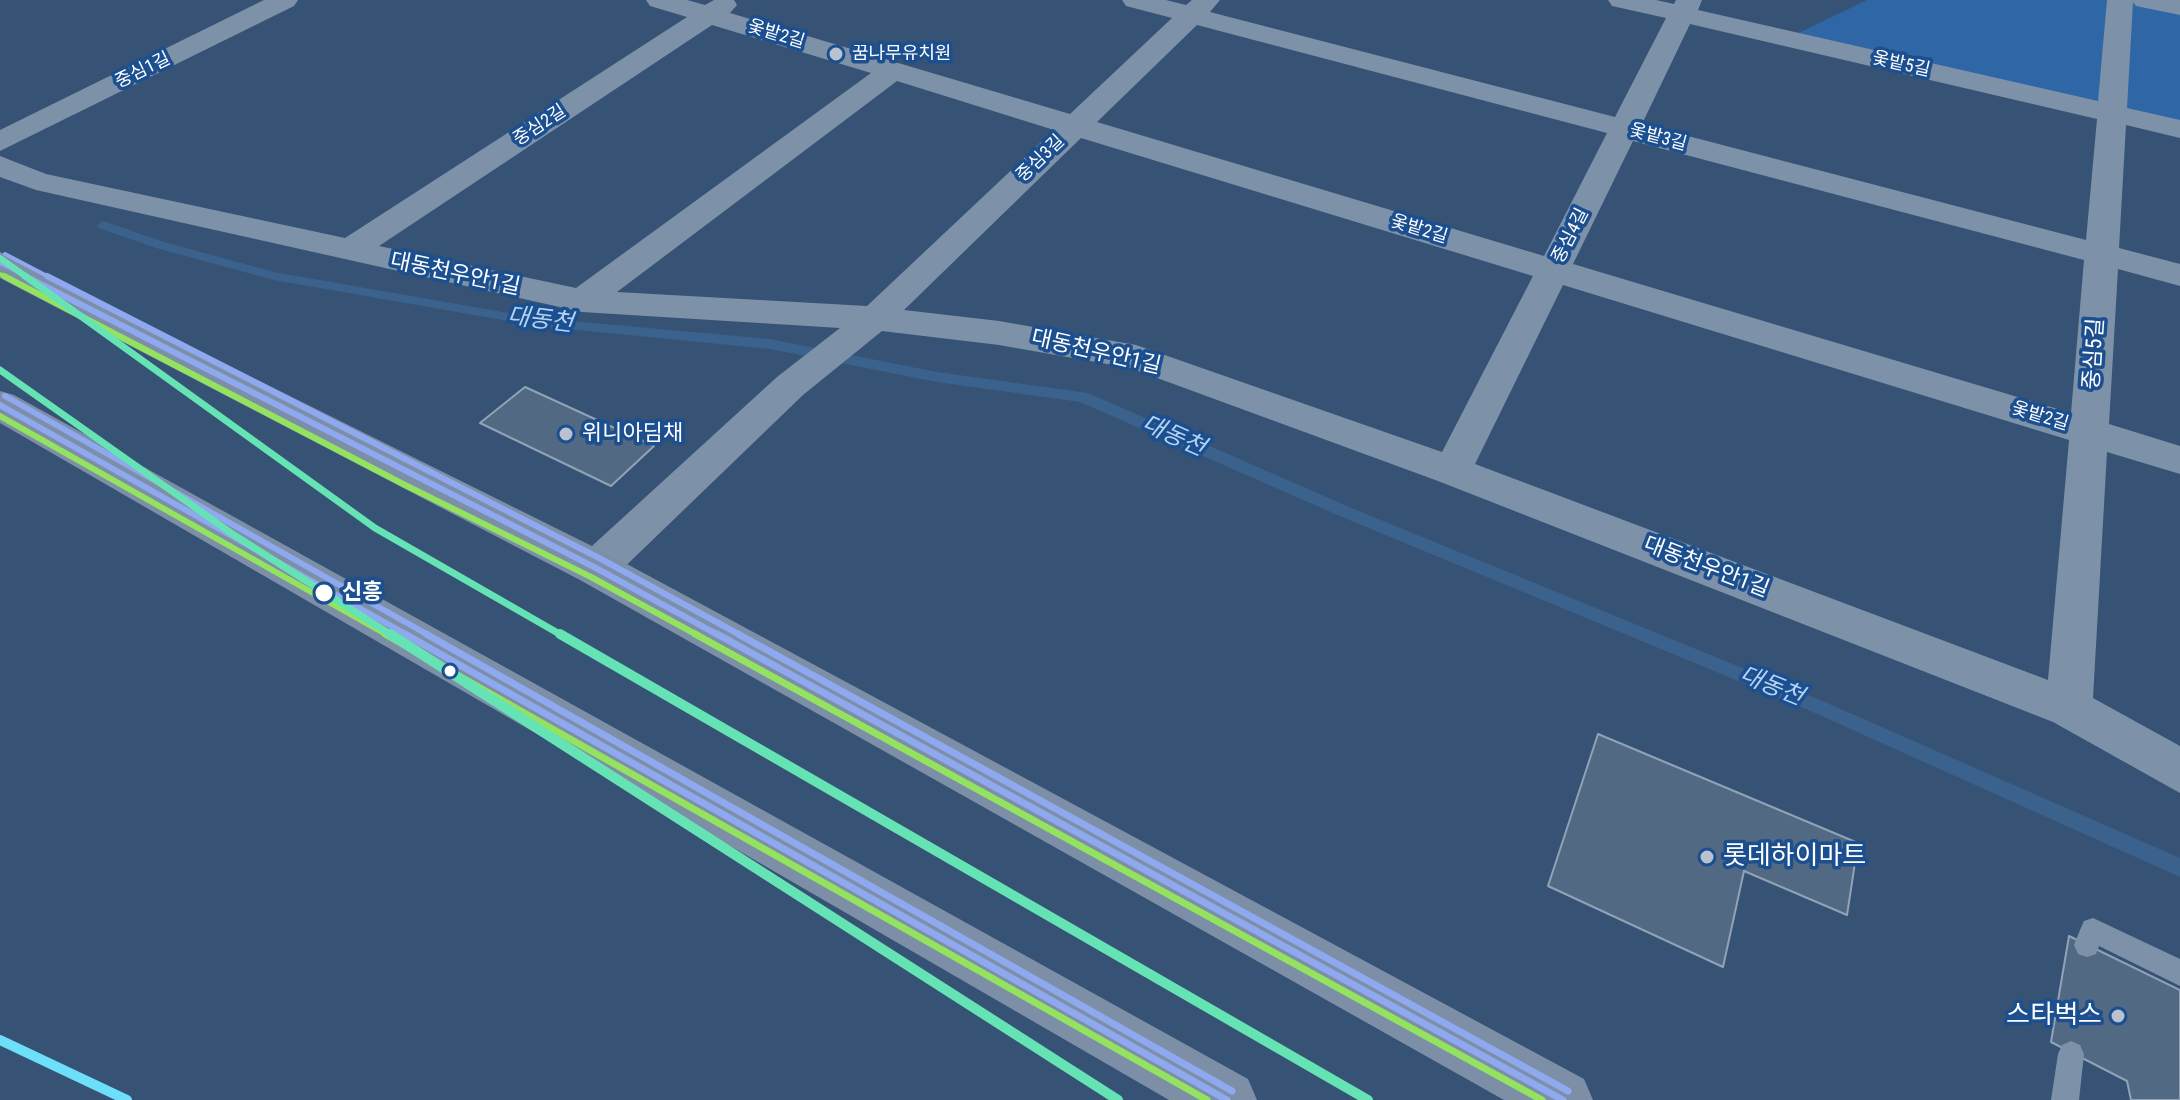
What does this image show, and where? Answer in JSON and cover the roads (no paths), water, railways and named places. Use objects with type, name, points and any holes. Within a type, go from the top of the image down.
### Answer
[{"type":"main road","points":[[0,263],[410,476],[596,568],[1563,1100]]},
{"type":"main road","points":[[0,405],[1227,1100]]},
{"type":"street","name":"중심1길","points":[[0,142],[285,0]]},
{"type":"street","name":"옻밭2길","points":[[659,0],[720,8],[893,71],[2180,460]]},
{"type":"street","name":"옻밭3길","points":[[1135,0],[1199,7],[1624,129],[2180,275]]},
{"type":"street","name":"옻밭5길","points":[[1621,0],[1685,7],[2180,129]]},
{"type":"street","name":"중심5길","points":[[2069,708],[2120,0]]},
{"type":"street","points":[[2145,0],[2180,7]]},
{"type":"street","name":"중심3길","points":[[596,568],[790,386],[875,318],[1199,7]]},
{"type":"street","name":"중심4길","points":[[1452,471],[1685,7]]},
{"type":"street","name":"중심2길","points":[[347,252],[720,8]]},
{"type":"street","points":[[582,301],[893,71]]},
{"type":"street","name":"대동천우안1길","points":[[0,165],[36,181],[347,252],[582,301],[875,318],[999,333],[1136,357],[1452,471],[2069,708],[2180,771]]},
{"type":"lane","points":[[2087,945],[2093,930],[2180,973]]},
{"type":"lane","points":[[2065,1100],[2071,1054]]},
{"type":"waterway","name":"대동천","points":[[103,225],[160,245],[274,276],[537,322],[770,344],[937,377],[1083,397],[1348,513],[1812,704],[2180,868]]},
{"type":"place","name":"꿈나무유치원","points":[[836,54]]},
{"type":"place","name":"위니아딤채","points":[[566,434]]},
{"type":"place","name":"신흥","points":[[324,593]]},
{"type":"place","name":"롯데하이마트","points":[[1707,857]]},
{"type":"place","name":"스타벅스","points":[[2118,1016]]}]
